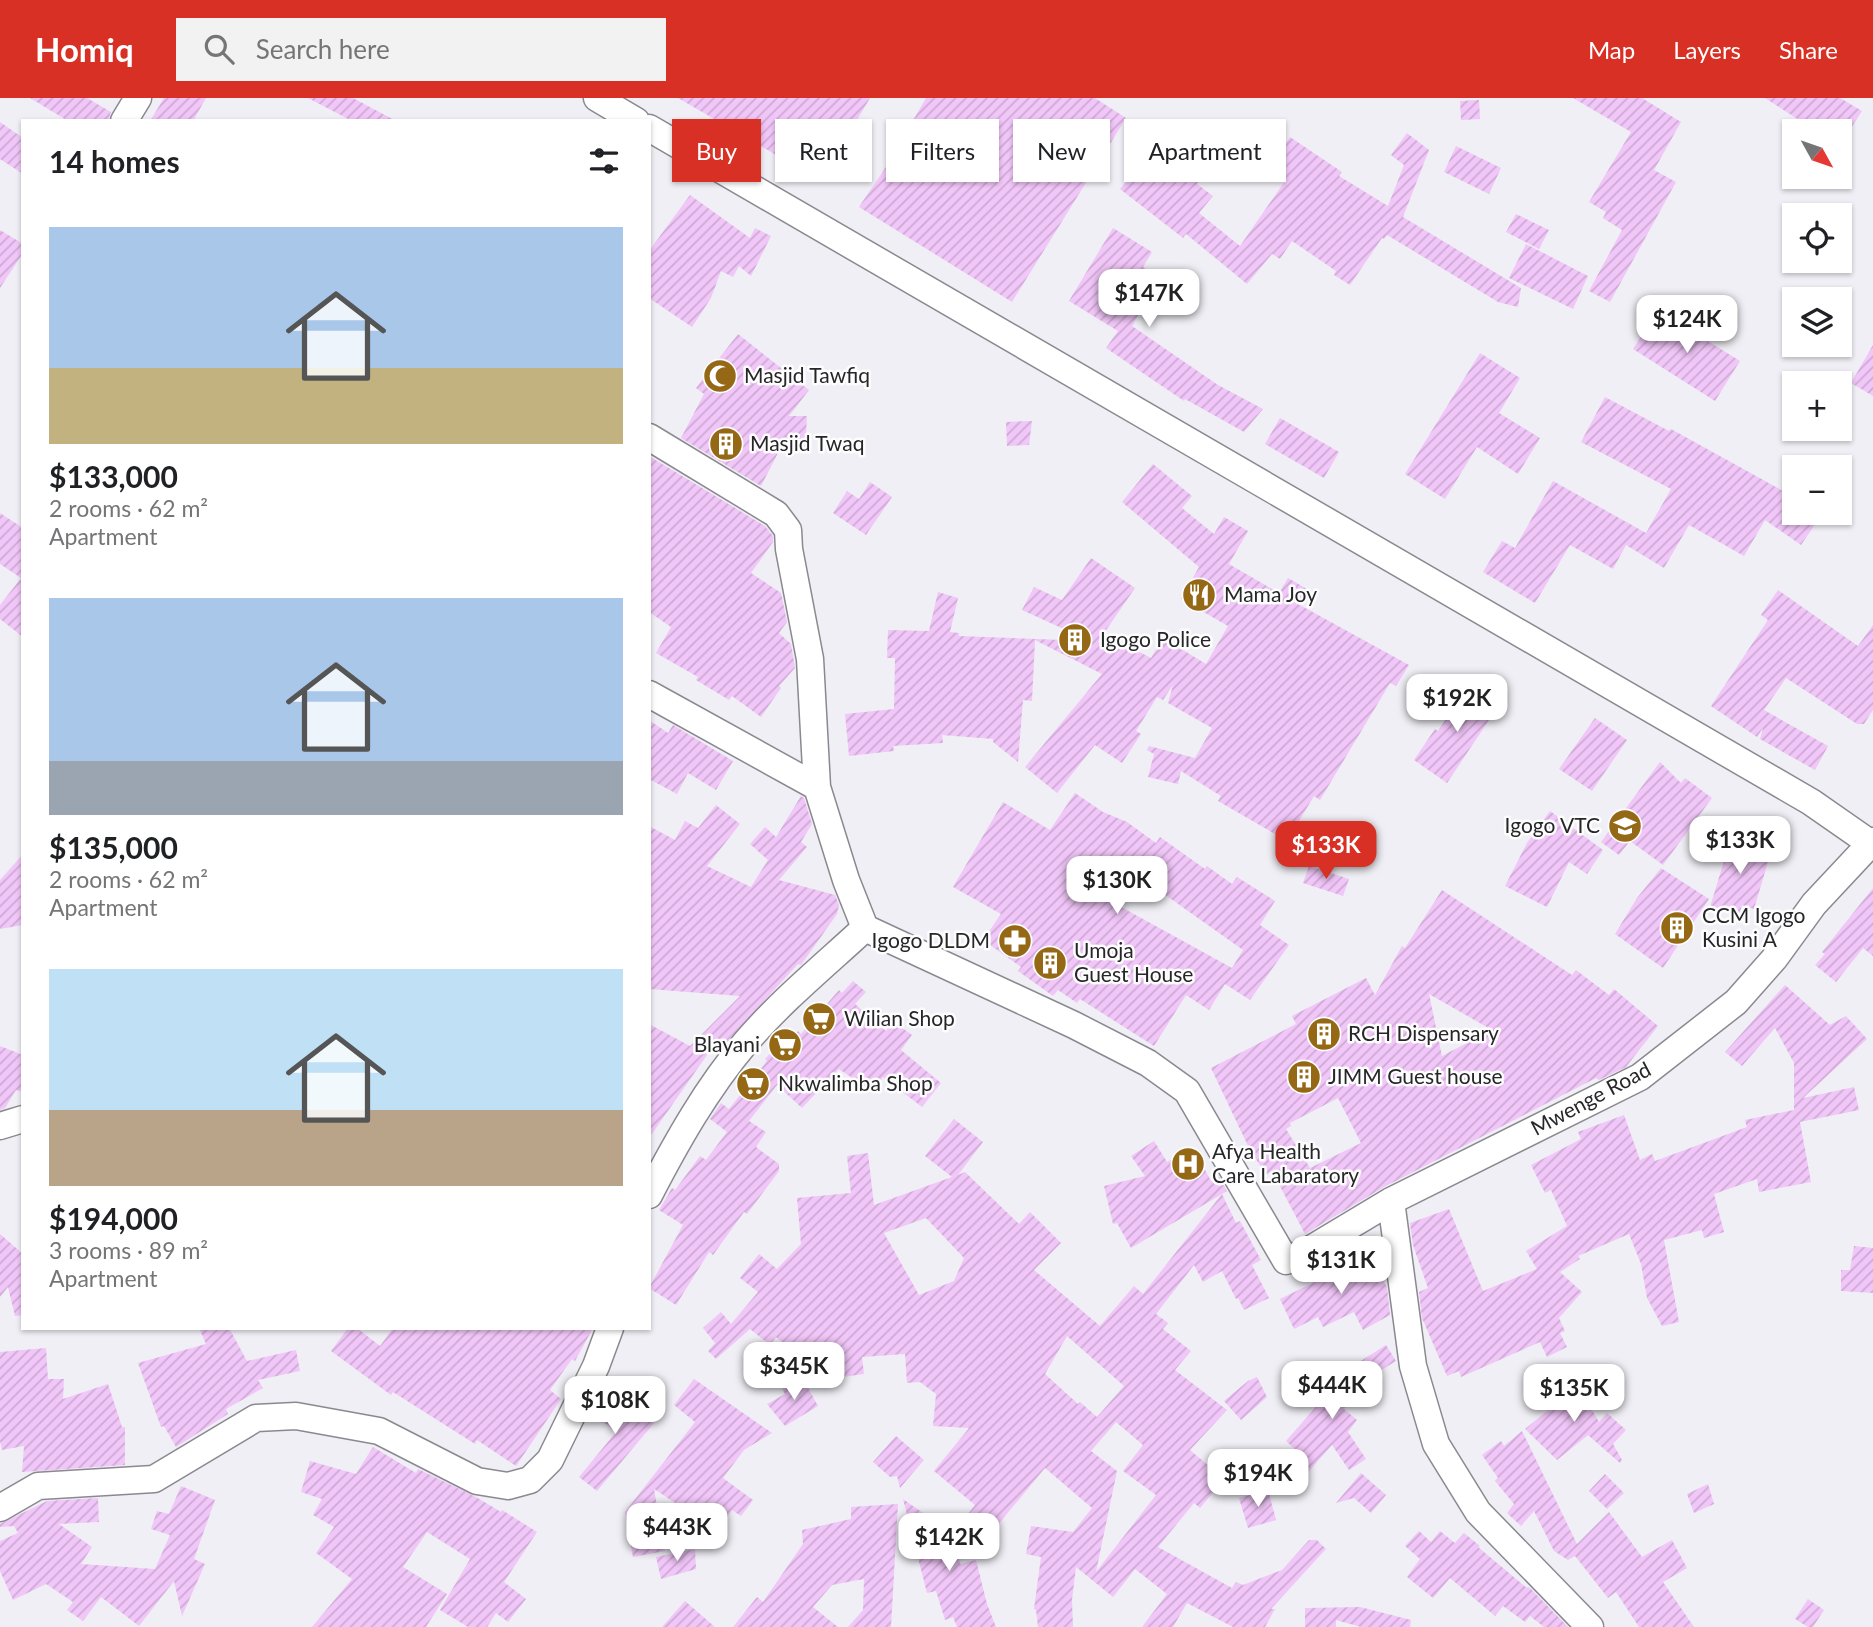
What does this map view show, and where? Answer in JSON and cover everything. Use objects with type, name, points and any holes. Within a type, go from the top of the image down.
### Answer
[{"type":"street","points":[[125,119],[138,98]]},
{"type":"street","points":[[597,98],[633,119]]},
{"type":"street","points":[[651,129],[1811,802],[1871,842]]},
{"type":"street","points":[[651,438],[776,514],[788,530],[789,549],[810,659],[817,787],[846,880],[865,928],[747,1041],[708,1091],[651,1191]]},
{"type":"street","points":[[651,695],[817,787]]},
{"type":"street","name":"Mwenge Road","points":[[865,928],[1123,1050],[1148,1063],[1187,1091],[1286,1261],[1391,1201],[1640,1077],[1736,1002],[1774,960],[1814,904],[1871,842]]},
{"type":"street","points":[[0,1126],[21,1120]]},
{"type":"street","points":[[1391,1201],[1413,1366],[1436,1444],[1478,1512],[1590,1627]]},
{"type":"street","points":[[0,1508],[38,1486],[154,1479],[256,1418],[296,1416],[379,1431],[477,1481],[508,1486],[530,1480],[550,1460],[596,1366],[609,1330]]},
{"type":"building","points":[[30,98],[87,98],[111,112],[109,119],[65,119]]},
{"type":"building","points":[[164,98],[206,98],[194,119],[151,119]]},
{"type":"building","points":[[308,98],[353,98],[392,119],[348,119]]},
{"type":"building","points":[[678,98],[870,98],[858,119],[775,119],[775,154],[761,146],[761,119],[714,119]]},
{"type":"building","points":[[926,98],[1095,98],[1126,118],[1110,144],[1110,119],[1013,119],[1013,182],[1086,182],[1012,302],[859,207],[886,167],[886,182],[999,182],[999,119],[914,119]]},
{"type":"building","points":[[1573,98],[1642,98],[1681,122],[1654,170],[1676,182],[1610,302],[1589,291],[1622,230],[1603,218],[1606,212],[1589,202],[1631,132]]},
{"type":"building","points":[[1765,98],[1840,98],[1862,111],[1852,126],[1852,119],[1797,119]]},
{"type":"building","points":[[1479,100],[1480,119],[1461,120],[1460,101]]},
{"type":"building","points":[[0,122],[21,137],[21,173],[0,159]]},
{"type":"building","points":[[1407,133],[1429,150],[1403,217],[1521,288],[1518,307],[1498,302],[1387,235],[1382,238],[1350,285],[1334,275],[1336,271],[1292,241],[1280,259],[1272,254],[1247,284],[1186,234],[1183,238],[1120,189],[1126,182],[1198,182],[1197,184],[1213,196],[1199,213],[1240,246],[1286,182],[1286,143],[1290,137],[1342,172],[1339,176],[1388,206],[1404,165],[1391,155]]},
{"type":"building","points":[[1456,146],[1501,168],[1489,194],[1444,172]]},
{"type":"building","points":[[690,195],[750,238],[755,228],[771,236],[751,276],[739,266],[733,277],[721,271],[711,298],[692,327],[651,299],[651,248]]},
{"type":"building","points":[[1516,214],[1549,230],[1539,249],[1506,232]]},
{"type":"building","points":[[1113,228],[1152,252],[1143,267],[1160,278],[1132,326],[1218,385],[1263,409],[1244,432],[1185,399],[1184,401],[1106,348],[1118,331],[1069,301]]},
{"type":"building","points":[[0,230],[21,243],[21,256],[0,288]]},
{"type":"building","points":[[1526,244],[1588,276],[1573,309],[1509,278]]},
{"type":"building","points":[[1658,310],[1740,361],[1715,401],[1633,349]]},
{"type":"building","points":[[738,334],[809,390],[789,416],[807,416],[805,452],[779,451],[761,486],[681,438],[704,394],[696,388]]},
{"type":"building","points":[[1873,345],[1873,396],[1852,381]]},
{"type":"building","points":[[1480,353],[1520,378],[1499,413],[1540,438],[1518,474],[1477,447],[1445,499],[1405,474]]},
{"type":"building","points":[[1605,397],[1669,431],[1671,429],[1782,490],[1782,525],[1815,525],[1801,545],[1765,520],[1744,556],[1689,525],[1664,568],[1626,545],[1613,569],[1570,545],[1535,603],[1483,572],[1502,541],[1515,548],[1553,481],[1646,533],[1671,489],[1581,442]]},
{"type":"building","points":[[1280,418],[1339,452],[1324,478],[1265,444]]},
{"type":"building","points":[[1032,421],[1029,445],[1007,446],[1006,422]]},
{"type":"building","points":[[651,457],[765,526],[773,536],[773,542],[751,573],[781,593],[787,622],[779,633],[791,644],[795,668],[779,686],[781,688],[761,717],[732,696],[729,700],[696,680],[698,677],[656,653],[671,627],[651,613]]},
{"type":"building","points":[[1153,464],[1192,496],[1182,508],[1214,534],[1224,517],[1248,531],[1229,564],[1279,593],[1288,578],[1307,589],[1298,604],[1409,665],[1396,686],[1390,683],[1320,800],[1314,796],[1287,841],[1218,801],[1221,796],[1181,771],[1178,784],[1148,777],[1154,754],[1147,750],[1149,746],[1195,758],[1212,728],[1168,703],[1173,685],[1163,700],[1157,697],[1136,731],[1141,734],[1122,763],[1095,745],[1057,793],[1025,767],[1102,674],[1035,640],[1032,701],[1023,700],[1018,762],[993,742],[993,739],[942,735],[943,743],[893,746],[894,751],[849,756],[845,714],[894,709],[895,658],[887,658],[888,630],[929,631],[938,592],[958,598],[950,632],[959,633],[959,636],[1090,641],[1022,610],[1034,587],[1062,600],[1091,558],[1135,588],[1098,642],[1120,642],[1151,658],[1163,638],[1206,664],[1228,626],[1181,599],[1199,567],[1122,502]]},
{"type":"building","points":[[870,482],[892,497],[866,535],[833,513],[847,491],[859,499]]},
{"type":"building","points":[[0,513],[21,527],[21,578],[0,564]]},
{"type":"building","points":[[21,578],[21,635],[0,619],[0,605]]},
{"type":"building","points":[[1778,590],[1858,646],[1873,625],[1873,710],[1864,724],[1857,724],[1786,678],[1764,710],[1828,746],[1815,770],[1760,739],[1763,728],[1757,737],[1711,706],[1768,620],[1761,615]]},
{"type":"building","points":[[1469,684],[1499,705],[1447,783],[1414,760],[1435,729],[1438,731]]},
{"type":"building","points":[[1595,718],[1627,740],[1592,791],[1559,769]]},
{"type":"building","points":[[651,721],[668,733],[673,725],[733,761],[716,790],[688,773],[677,794],[651,780]]},
{"type":"building","points":[[1660,762],[1681,783],[1685,778],[1712,798],[1663,865],[1630,841],[1619,855],[1601,842]]},
{"type":"building","points":[[1075,793],[1103,812],[1127,822],[1156,843],[1160,837],[1205,869],[1207,866],[1232,884],[1237,877],[1275,901],[1260,925],[1289,945],[1250,1000],[1225,984],[1209,1010],[1186,995],[1154,1046],[1080,999],[1077,1003],[1058,990],[1053,996],[1018,971],[1021,967],[983,940],[1001,914],[953,887],[1003,802],[1050,830]],"holes":[[[1126,867],[1243,950],[1232,968],[1103,897]]]},
{"type":"building","points":[[801,796],[812,824],[801,842],[807,847],[779,880],[835,895],[839,905],[837,914],[801,965],[798,964],[719,1050],[714,1045],[651,1135],[651,1025],[690,1046],[740,996],[651,989],[651,827],[675,840],[685,821],[698,828],[716,805],[740,824],[707,866],[751,887],[768,860],[750,844],[765,827],[776,837]]},
{"type":"building","points":[[1550,811],[1603,850],[1587,874],[1569,862],[1547,907],[1505,886],[1527,843]]},
{"type":"building","points":[[1732,835],[1759,842],[1757,851],[1770,855],[1754,909],[1742,905],[1739,915],[1710,907]]},
{"type":"building","points":[[21,856],[21,925],[0,929],[0,880]]},
{"type":"building","points":[[1309,866],[1349,879],[1343,896],[1303,883]]},
{"type":"building","points":[[1661,868],[1709,899],[1663,968],[1615,934],[1637,898]]},
{"type":"building","points":[[1873,888],[1873,956],[1863,948],[1836,982],[1815,965],[1825,954],[1822,952]]},
{"type":"building","points":[[1442,890],[1572,975],[1576,970],[1609,995],[1614,989],[1658,1026],[1626,1067],[1599,1080],[1596,1078],[1384,1187],[1305,1234],[1272,1171],[1266,1175],[1249,1148],[1211,1068],[1296,1024],[1292,1016],[1366,978],[1375,995],[1402,946],[1405,948]],"holes":[[[1429,994],[1492,1030],[1442,1056]],[[1338,1098],[1361,1143],[1310,1168],[1286,1129],[1291,1126],[1290,1123]]]},
{"type":"building","points":[[853,981],[866,992],[855,1004],[886,1031],[893,1021],[912,1035],[901,1050],[941,1083],[922,1107],[883,1077],[873,1092],[839,1069],[802,1108],[777,1085],[749,1121],[766,1132],[756,1147],[779,1164],[779,1171],[747,1214],[744,1212],[713,1255],[709,1252],[676,1305],[651,1289],[651,1284],[683,1225],[659,1210],[672,1188],[675,1190],[700,1156],[706,1160],[727,1132],[710,1119],[721,1103],[729,1109],[767,1061],[765,1059],[787,1036],[791,1039],[798,1031],[801,1034],[839,990],[842,993]]},
{"type":"building","points":[[1785,985],[1830,1025],[1846,1016],[1867,1039],[1803,1098],[1854,1087],[1859,1110],[1800,1122],[1811,1182],[1759,1192],[1757,1179],[1714,1194],[1724,1232],[1704,1238],[1702,1230],[1664,1240],[1679,1322],[1662,1326],[1647,1298],[1641,1264],[1629,1234],[1578,1256],[1580,1259],[1560,1272],[1582,1292],[1559,1318],[1565,1331],[1560,1333],[1567,1347],[1547,1357],[1540,1342],[1461,1377],[1459,1371],[1447,1376],[1422,1318],[1419,1292],[1428,1288],[1413,1245],[1410,1223],[1449,1209],[1483,1291],[1537,1269],[1526,1251],[1567,1226],[1551,1190],[1545,1193],[1531,1165],[1581,1139],[1578,1132],[1624,1115],[1640,1160],[1652,1154],[1655,1161],[1747,1127],[1745,1120],[1794,1110],[1794,1063],[1775,1028],[1742,1066],[1725,1052]]},
{"type":"building","points":[[0,1046],[21,1054],[21,1091],[16,1090],[5,1108],[0,1110]]},
{"type":"building","points":[[954,1119],[983,1142],[958,1175],[965,1172],[1019,1224],[1030,1212],[1061,1243],[1034,1270],[1100,1326],[1134,1286],[1143,1294],[1222,1194],[1236,1223],[1240,1221],[1261,1260],[1252,1265],[1269,1298],[1244,1310],[1222,1271],[1203,1282],[1194,1265],[1156,1314],[1168,1323],[1163,1329],[1191,1351],[1175,1370],[1227,1410],[1190,1450],[1216,1472],[1208,1482],[1216,1489],[1200,1508],[1194,1503],[1158,1547],[1232,1588],[1236,1582],[1243,1585],[1282,1570],[1309,1540],[1317,1540],[1326,1549],[1271,1609],[1275,1609],[1265,1627],[1233,1627],[1187,1603],[1173,1627],[1142,1627],[1167,1594],[1135,1569],[1113,1597],[1076,1567],[1072,1600],[1073,1627],[1038,1627],[1034,1609],[1041,1557],[1026,1554],[1031,1526],[1073,1532],[1092,1508],[1045,1468],[991,1533],[968,1514],[975,1505],[934,1471],[969,1428],[933,1426],[936,1394],[920,1382],[907,1383],[905,1354],[862,1357],[864,1374],[828,1379],[776,1337],[770,1345],[750,1329],[716,1359],[708,1351],[715,1343],[703,1328],[721,1312],[731,1324],[758,1292],[740,1278],[759,1254],[777,1269],[801,1244],[797,1198],[851,1193],[847,1156],[868,1153],[874,1205],[952,1177],[925,1156]],"holes":[[[926,1218],[964,1258],[954,1281],[919,1295],[884,1233]],[[1067,1336],[1124,1386],[1097,1417],[1045,1374]],[[1116,1422],[1143,1445],[1123,1471],[1156,1495],[1096,1572],[1117,1471],[1091,1451]]]},
{"type":"building","points":[[1154,1141],[1167,1162],[1193,1148],[1211,1181],[1219,1177],[1227,1191],[1131,1248],[1117,1223],[1113,1224],[1104,1186],[1145,1176],[1131,1156]]},
{"type":"building","points":[[0,1234],[21,1252],[21,1315],[15,1316],[8,1287],[0,1297]]},
{"type":"building","points":[[1854,1246],[1873,1248],[1873,1293],[1841,1291],[1841,1270],[1850,1270]]},
{"type":"building","points":[[1364,1252],[1373,1270],[1376,1268],[1387,1287],[1390,1315],[1363,1330],[1354,1312],[1323,1327],[1318,1317],[1294,1329],[1280,1299],[1323,1278],[1321,1275]]},
{"type":"building","points":[[200,1330],[230,1330],[247,1361],[296,1350],[300,1371],[258,1380],[263,1388],[226,1409],[228,1414],[176,1447],[164,1426],[161,1427],[138,1363],[206,1344]]},
{"type":"building","points":[[347,1330],[360,1330],[380,1346],[392,1330],[592,1330],[575,1361],[572,1359],[550,1390],[561,1399],[516,1466],[477,1440],[475,1444],[393,1392],[391,1395],[331,1351]]},
{"type":"building","points":[[1386,1345],[1396,1361],[1336,1398],[1357,1420],[1348,1432],[1366,1459],[1349,1470],[1332,1445],[1296,1486],[1280,1472],[1298,1452],[1286,1441],[1322,1400],[1312,1392]]},
{"type":"building","points":[[46,1348],[48,1379],[64,1379],[63,1399],[108,1384],[122,1427],[125,1427],[125,1465],[22,1472],[24,1446],[2,1450],[0,1352]]},
{"type":"building","points":[[802,1377],[818,1406],[785,1426],[767,1404],[785,1394],[782,1389]]},
{"type":"building","points":[[1257,1377],[1267,1397],[1241,1420],[1224,1401]]},
{"type":"building","points":[[694,1379],[772,1433],[744,1450],[723,1478],[753,1500],[741,1516],[732,1510],[718,1531],[654,1489],[665,1551],[633,1557],[625,1512],[695,1422],[674,1405]]},
{"type":"building","points":[[1575,1381],[1599,1422],[1607,1413],[1626,1430],[1613,1444],[1622,1460],[1620,1463],[1588,1435],[1557,1460],[1525,1429],[1552,1407],[1546,1397]]},
{"type":"building","points":[[608,1385],[654,1423],[597,1491],[579,1477],[616,1432],[591,1412]]},
{"type":"building","points":[[1522,1431],[1577,1544],[1609,1512],[1642,1557],[1672,1540],[1687,1568],[1663,1582],[1694,1627],[1639,1627],[1616,1592],[1608,1598],[1575,1556],[1568,1560],[1554,1551],[1534,1511],[1521,1526],[1507,1513],[1514,1504],[1495,1481],[1498,1478],[1482,1455],[1501,1441],[1504,1446]]},
{"type":"building","points":[[896,1436],[924,1460],[900,1488],[897,1476],[890,1477],[873,1462]]},
{"type":"building","points":[[373,1447],[416,1473],[418,1469],[501,1512],[502,1510],[537,1532],[504,1582],[526,1599],[508,1622],[496,1613],[487,1627],[468,1627],[440,1610],[470,1559],[427,1532],[403,1567],[447,1594],[426,1627],[312,1627],[352,1579],[316,1553],[334,1527],[313,1515],[322,1499],[301,1492],[310,1461],[356,1474]]},
{"type":"building","points":[[1361,1473],[1386,1495],[1371,1513],[1354,1498],[1336,1503]]},
{"type":"building","points":[[1605,1474],[1624,1493],[1607,1509],[1589,1491]]},
{"type":"building","points":[[1708,1484],[1714,1504],[1694,1513],[1687,1494]]},
{"type":"building","points":[[181,1486],[215,1500],[194,1559],[205,1564],[182,1616],[174,1581],[139,1626],[101,1597],[83,1621],[67,1610],[73,1602],[46,1584],[13,1600],[0,1571],[0,1541],[18,1533],[14,1526],[0,1527],[0,1524],[47,1501],[98,1498],[99,1522],[59,1524],[92,1547],[81,1564],[155,1569],[170,1535],[151,1529],[157,1511],[169,1514]]},
{"type":"building","points":[[1268,1490],[1276,1520],[1248,1528],[1239,1498]]},
{"type":"building","points":[[903,1499],[953,1534],[960,1564],[976,1560],[996,1627],[957,1627],[953,1617],[945,1620],[936,1591],[927,1593]]},
{"type":"building","points":[[898,1504],[891,1627],[848,1627],[863,1610],[864,1579],[832,1585],[813,1607],[838,1627],[733,1627],[757,1597],[763,1602],[803,1544],[802,1530],[851,1519],[851,1507]]},
{"type":"building","points":[[1419,1531],[1431,1542],[1440,1531],[1455,1543],[1464,1533],[1531,1589],[1568,1627],[1544,1627],[1530,1616],[1525,1622],[1503,1606],[1495,1616],[1450,1578],[1433,1598],[1407,1577],[1420,1559],[1405,1546]]},
{"type":"building","points":[[695,1549],[696,1569],[661,1579],[656,1557]]},
{"type":"building","points":[[1808,1599],[1824,1610],[1813,1627],[1795,1619]]},
{"type":"building","points":[[685,1601],[715,1627],[662,1627]]},
{"type":"building","points":[[1360,1607],[1411,1620],[1410,1627],[1361,1627],[1336,1620],[1336,1627],[1305,1627],[1305,1608]]},
{"type":"place","name":"Masjid Tawfiq","points":[[720,376]]},
{"type":"place","name":"Masjid Twaq","points":[[726,444]]},
{"type":"place","name":"Mama Joy","points":[[1199,595]]},
{"type":"place","name":"Igogo Police","points":[[1075,640]]},
{"type":"place","name":"Igogo VTC","points":[[1625,826]]},
{"type":"place","name":"CCM Igogo Kusini A","points":[[1677,928]]},
{"type":"place","name":"Igogo DLDM","points":[[1015,941]]},
{"type":"place","name":"Umoja Guest House","points":[[1050,963]]},
{"type":"place","name":"Wilian Shop","points":[[819,1019]]},
{"type":"place","name":"RCH Dispensary","points":[[1324,1034]]},
{"type":"place","name":"Blayani","points":[[785,1045]]},
{"type":"place","name":"JIMM Guest house","points":[[1304,1077]]},
{"type":"place","name":"Nkwalimba Shop","points":[[753,1084]]},
{"type":"place","name":"Afya Health Care Labaratory","points":[[1188,1164]]}]
